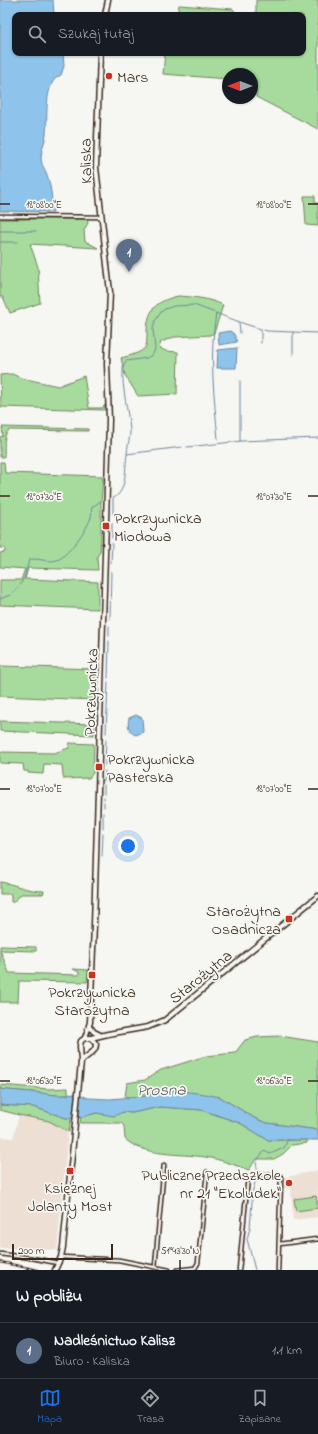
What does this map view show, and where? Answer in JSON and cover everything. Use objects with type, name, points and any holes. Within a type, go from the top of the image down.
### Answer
[{"type":"street","points":[[106,12],[108,0]]},
{"type":"street","name":"Kaliska","points":[[100,56],[96,168],[110,292],[107,364]]},
{"type":"street","points":[[0,216],[101,217]]},
{"type":"street","name":"Pokrzywnicka","points":[[91,1038],[90,1022],[96,888],[109,428],[107,364]]},
{"type":"street","name":"Starożytna","points":[[91,1038],[148,1027],[165,1020],[318,896]]},
{"type":"street","name":"Pokrzywnicka","points":[[85,1038],[90,1022]]},
{"type":"street","points":[[81,1062],[88,1054],[94,1051],[96,1044],[104,1035],[94,1032],[90,1027]]},
{"type":"street","points":[[55,1270],[61,1257],[81,1062],[80,1043],[85,1038],[91,1038],[96,1044]]},
{"type":"street","points":[[81,1050],[85,1054],[88,1054]]},
{"type":"street","points":[[154,1266],[164,1165]]},
{"type":"street","points":[[177,1270],[192,1269],[197,1266],[198,1263],[207,1172]]},
{"type":"street","points":[[260,1174],[280,1176],[282,1190],[278,1270]]},
{"type":"street","points":[[239,1270],[248,1177]]},
{"type":"street","points":[[279,1244],[318,1239]]},
{"type":"street","points":[[0,1254],[58,1263]]},
{"type":"street","points":[[61,1257],[104,1258],[154,1266],[169,1270]]},
{"type":"shaded area","points":[[19,1115],[49,1121],[68,1131],[57,1250],[0,1248],[0,1137],[13,1138]]},
{"type":"shaded area","points":[[318,1170],[318,1217],[293,1220],[291,1188],[284,1188],[284,1179]]},
{"type":"green space","points":[[256,0],[318,0],[318,129],[258,98],[258,68],[222,68],[222,79],[163,74],[165,56],[306,56],[306,12],[256,12]]},
{"type":"green space","points":[[179,5],[233,9],[236,12],[178,12]]},
{"type":"green space","points":[[304,196],[315,196],[315,203],[318,203],[318,226],[306,225]]},
{"type":"green space","points":[[0,219],[87,219],[88,223],[84,230],[85,241],[98,248],[30,244],[38,267],[40,303],[10,313],[3,297],[0,297]]},
{"type":"green space","points":[[178,296],[206,299],[223,305],[214,333],[210,335],[174,337],[161,342],[159,348],[166,351],[178,352],[177,394],[138,396],[125,375],[121,358],[142,351],[147,343],[148,323],[152,311],[164,300]]},
{"type":"green space","points":[[12,374],[21,378],[58,386],[84,376],[89,408],[102,408],[105,405],[105,410],[1,407],[0,375]]},
{"type":"green space","points":[[2,427],[88,429],[88,431],[9,430],[5,435],[4,457],[0,457],[0,437],[3,436]]},
{"type":"green space","points":[[0,462],[4,462],[5,473],[103,476],[100,551],[97,557],[98,570],[28,568],[25,579],[98,582],[98,609],[0,605],[0,580],[21,580],[25,569],[0,567],[0,553],[5,552],[5,548],[0,548]]},
{"type":"green space","points":[[0,666],[95,669],[95,700],[0,696]]},
{"type":"green space","points":[[0,721],[94,724],[94,735],[0,731]]},
{"type":"green space","points":[[69,743],[94,744],[93,773],[89,778],[64,779],[62,765],[44,764],[43,774],[28,773],[28,771],[24,771],[23,764],[0,763],[0,752],[54,753],[69,748]]},
{"type":"green space","points":[[0,882],[32,890],[44,891],[43,894],[21,894],[14,902],[11,902],[11,894],[0,894]]},
{"type":"green space","points":[[0,946],[36,947],[36,951],[0,950]]},
{"type":"green space","points":[[0,950],[9,973],[79,975],[79,972],[73,969],[88,970],[87,982],[19,981],[18,1002],[0,1002]]},
{"type":"green space","points":[[280,1036],[318,1042],[318,1130],[267,1123],[256,1119],[220,1097],[159,1091],[147,1096],[125,1097],[127,1083],[145,1080],[161,1070],[206,1056],[235,1053],[245,1040],[257,1037]]},
{"type":"green space","points":[[0,1085],[49,1089],[68,1088],[68,1095],[0,1089]]},
{"type":"green space","points":[[0,1105],[33,1107],[66,1118],[71,1118],[69,1132],[49,1121],[0,1110]]},
{"type":"green space","points":[[160,1107],[202,1110],[240,1123],[268,1140],[307,1140],[307,1143],[292,1145],[283,1154],[274,1159],[256,1159],[249,1170],[211,1158],[152,1152],[142,1149],[125,1139],[124,1126],[121,1123],[80,1123],[81,1117],[96,1113],[114,1115],[123,1112],[132,1113]]},
{"type":"green space","points":[[316,1196],[318,1208],[296,1211],[294,1199]]},
{"type":"water","points":[[0,0],[53,0],[54,12],[12,12],[12,56],[63,56],[64,66],[61,75],[55,79],[49,92],[46,134],[41,155],[43,166],[48,177],[53,212],[0,211]]},
{"type":"water","points":[[230,331],[234,334],[237,342],[219,345],[218,333]]},
{"type":"water","points":[[237,348],[236,368],[217,368],[218,350]]},
{"type":"water","points":[[136,715],[142,718],[143,732],[136,735],[130,731],[128,723],[129,718]]},
{"type":"water","points":[[0,1089],[57,1095],[68,1095],[69,1093],[88,1098],[109,1099],[147,1096],[159,1091],[172,1090],[205,1094],[220,1097],[256,1119],[267,1123],[318,1130],[318,1140],[268,1140],[240,1123],[202,1110],[160,1107],[132,1113],[123,1112],[114,1116],[96,1113],[79,1118],[66,1118],[33,1107],[0,1105]]},
{"type":"waterway","points":[[0,231],[36,231]]},
{"type":"waterway","points":[[0,242],[18,242]]},
{"type":"waterway","points":[[127,454],[130,432],[123,384],[124,367],[126,361],[147,358],[153,354],[155,349],[153,329],[155,321],[165,309],[174,306],[194,305],[267,331],[318,333]]},
{"type":"waterway","points":[[216,313],[213,360],[218,439]]},
{"type":"waterway","points":[[239,322],[240,333]]},
{"type":"waterway","points":[[261,329],[261,343]]},
{"type":"waterway","points":[[293,332],[293,355]]},
{"type":"waterway","points":[[240,381],[240,441]]},
{"type":"waterway","points":[[187,447],[242,441],[318,438]]},
{"type":"waterway","points":[[113,514],[113,498],[118,495],[123,485],[127,454],[182,447]]},
{"type":"waterway","points":[[20,585],[24,578],[29,560],[36,559],[53,561],[66,554],[77,542],[86,528],[91,517],[92,507],[101,501]]},
{"type":"waterway","points":[[112,523],[112,538]]},
{"type":"waterway","points":[[111,563],[112,543]]},
{"type":"waterway","points":[[110,619],[111,571]]},
{"type":"waterway","points":[[0,599],[10,595],[18,588]]},
{"type":"waterway","points":[[109,626],[109,636]]},
{"type":"waterway","points":[[108,678],[109,641]]},
{"type":"waterway","points":[[106,733],[108,682]]},
{"type":"waterway","points":[[105,765],[106,739]]},
{"type":"waterway","points":[[104,781],[105,771]]},
{"type":"waterway","points":[[104,785],[104,793]]},
{"type":"waterway","points":[[104,802],[104,807]]},
{"type":"waterway","points":[[103,813],[103,829]]},
{"type":"waterway","points":[[102,856],[103,834]]},
{"type":"waterway","points":[[255,1270],[247,1239],[250,1228],[253,1189],[258,1174],[256,1162],[264,1151],[270,1154],[284,1148],[288,1139]]},
{"type":"railway","points":[[0,1262],[38,1270]]},
{"type":"place","name":"Mars","points":[[109,76]]},
{"type":"place","name":"Nadleśnictwo Kalisz","points":[[129,272]]},
{"type":"place","name":"Pokrzywnicka Miodowa","points":[[106,526]]},
{"type":"place","name":"Pokrzywnicka Pasterska","points":[[99,767]]},
{"type":"place","name":"Starożytna Osadnicza","points":[[289,919]]},
{"type":"place","name":"Pokrzywnicka Starożytna","points":[[92,975]]},
{"type":"place","name":"Księżnej Jolanty Most","points":[[70,1171]]},
{"type":"place","name":"Publiczne Przedszkole nr 21 \"Ekoludek\"","points":[[289,1183]]},
{"type":"water label","name":"Prosna","points":[[161,1089]]}]
